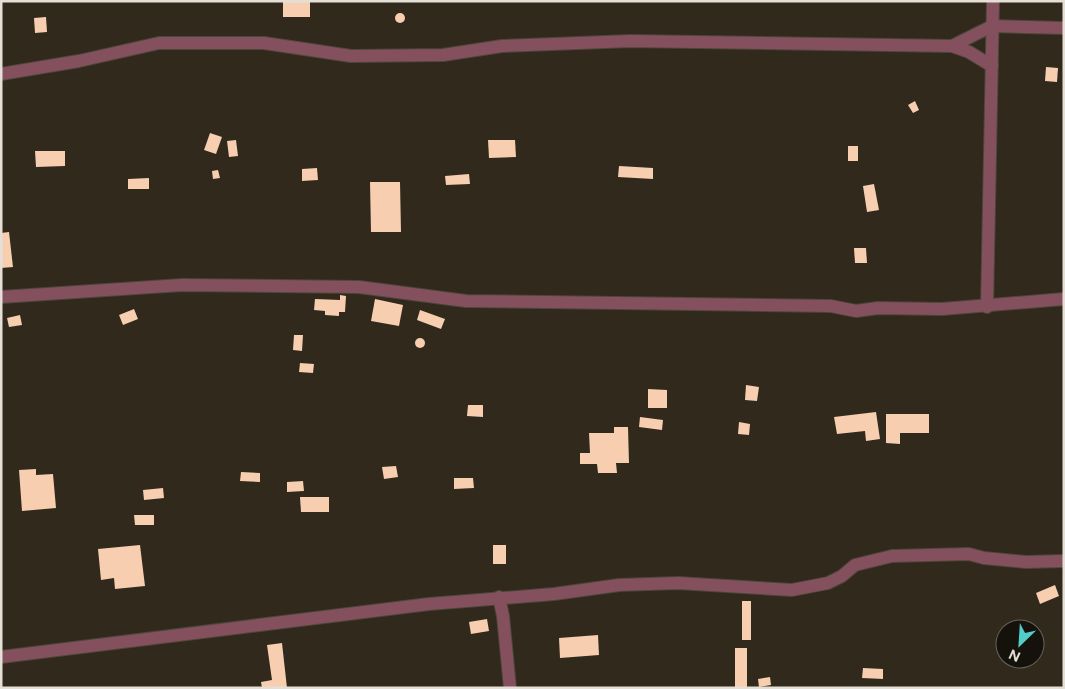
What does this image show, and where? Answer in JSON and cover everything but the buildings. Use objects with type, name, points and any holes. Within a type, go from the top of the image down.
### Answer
[{"type":"street","points":[[987,307],[993,1]]},
{"type":"street","points":[[952,46],[992,26],[1064,28]]},
{"type":"street","points":[[1,74],[78,61],[159,43],[264,43],[351,56],[443,55],[502,46],[630,41],[952,46],[969,52],[992,66]]},
{"type":"street","points":[[1,297],[182,284],[358,287],[466,301],[488,302],[822,306],[856,311],[878,308],[942,309],[987,307],[1064,300]]},
{"type":"street","points":[[1,658],[382,609],[554,594],[647,583],[808,588],[828,583],[842,576],[855,565],[892,556],[960,554],[1026,562],[1064,561]]},
{"type":"street","points":[[498,598],[503,616],[510,688]]}]
